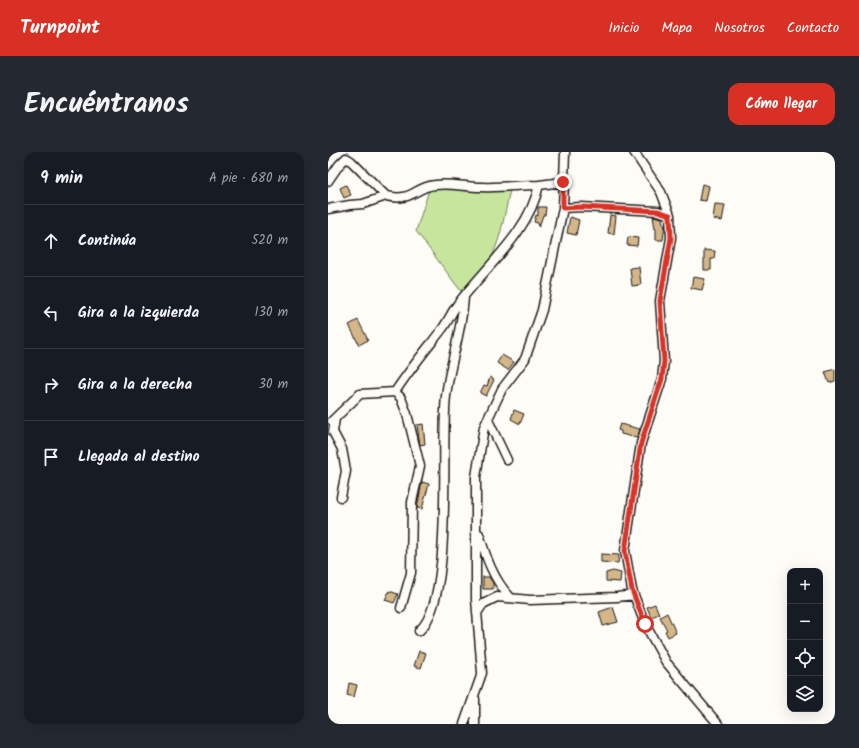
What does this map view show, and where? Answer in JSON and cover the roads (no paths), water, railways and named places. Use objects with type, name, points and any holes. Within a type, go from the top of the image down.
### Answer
[{"type":"street","points":[[464,724],[482,673],[477,613],[476,477],[484,426],[498,396],[525,359],[542,310],[563,208],[564,152]]},
{"type":"street","points":[[634,152],[661,192],[670,215],[671,238],[660,301],[664,361],[662,379],[641,443],[625,551],[634,594],[645,624],[666,662],[718,724]]},
{"type":"street","points":[[328,180],[343,159],[348,158],[386,196]]},
{"type":"street","points":[[328,209],[350,204],[364,204],[386,196],[409,197],[427,186],[481,187],[539,185],[563,182]]},
{"type":"street","points":[[395,392],[411,367],[444,327],[464,297],[522,226],[532,208],[539,185]]},
{"type":"street","points":[[563,208],[581,207],[658,211],[670,215]]},
{"type":"street","points":[[418,631],[424,626],[428,619],[440,577],[446,397],[462,320],[464,297]]},
{"type":"street","points":[[328,425],[360,394],[395,392],[401,398],[420,466],[412,502],[411,573],[401,608]]},
{"type":"street","points":[[335,419],[333,432],[342,450],[346,471],[341,496]]},
{"type":"street","points":[[488,420],[507,460]]},
{"type":"street","points":[[476,527],[489,564],[500,585],[510,597]]},
{"type":"street","points":[[477,613],[483,604],[497,597],[538,600],[617,597],[634,594]]},
{"type":"street","points":[[475,724],[476,690]]}]
